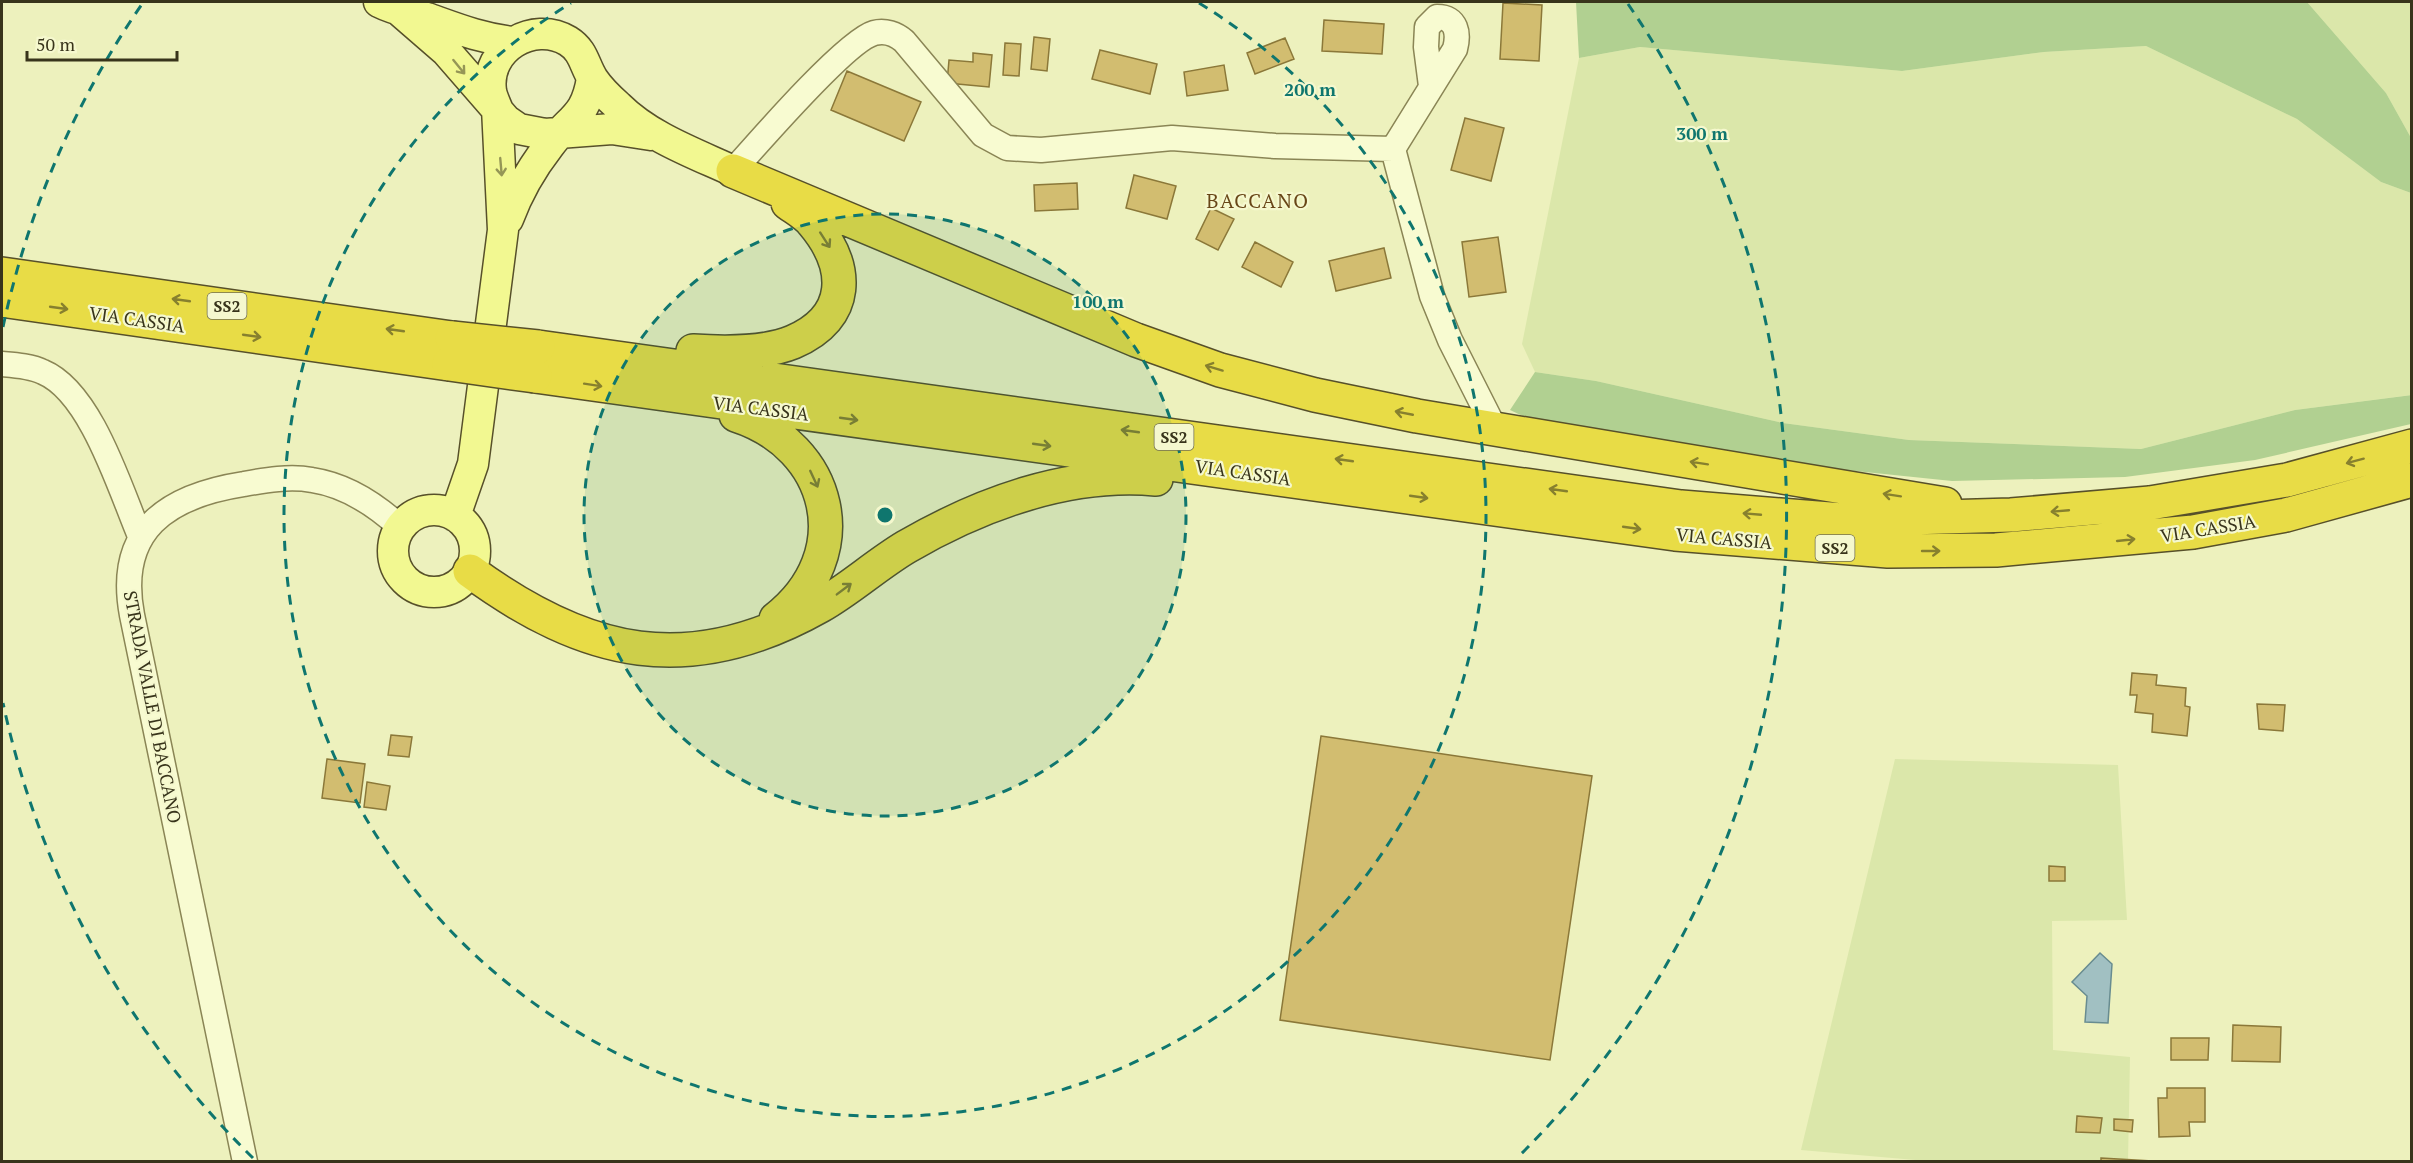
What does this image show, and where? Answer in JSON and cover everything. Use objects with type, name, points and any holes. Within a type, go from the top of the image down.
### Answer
[{"type":"highway","points":[[733,171],[1171,354],[1315,395],[1449,421],[2012,515]]},
{"type":"highway","points":[[537,362],[573,341],[732,354],[792,342],[826,321],[835,304],[841,278],[830,249],[812,221],[767,187]]},
{"type":"highway","name":"VIA CASSIA","points":[[2,274],[451,351]]},
{"type":"highway","name":"VIA CASSIA","points":[[2,300],[451,351],[1693,508],[1842,520],[2012,515],[2150,503],[2287,480],[2412,446]]},
{"type":"highway","name":"VIA CASSIA","points":[[537,362],[658,394],[1257,474],[1675,534],[1888,551],[1996,550],[2193,532],[2286,515],[2412,480]]},
{"type":"highway","points":[[658,394],[722,410],[770,429],[785,440],[802,459],[821,495],[826,532],[824,548],[815,575],[797,600],[755,635]]},
{"type":"highway","points":[[470,571],[536,614],[599,640],[638,648],[673,651],[706,648],[755,635],[823,604],[873,568],[935,531],[961,518],[1028,494],[1068,483],[1106,478],[1197,479],[1257,474]]},
{"type":"main road","points":[[390,7],[482,38],[513,42],[537,34],[566,40],[583,55],[592,78],[620,108],[660,137],[733,171]]},
{"type":"main road","points":[[390,7],[446,51],[506,120],[519,129],[533,133],[612,129],[660,137]]},
{"type":"main road","points":[[455,516],[473,464],[503,230],[497,108],[491,92],[492,74],[496,61],[513,42]]},
{"type":"main road","points":[[503,230],[520,187],[560,132],[574,121],[585,106],[592,78]]},
{"type":"main road","points":[[423,511],[440,511],[455,516],[470,531],[474,540],[475,556],[465,579],[448,590],[426,592],[411,586],[399,575],[393,558],[393,544],[400,527],[411,517],[423,511]]},
{"type":"street","points":[[733,171],[803,94],[860,41],[881,32],[892,34],[904,41],[983,135],[1007,148],[1041,150],[1172,138],[1275,146],[1392,149]]},
{"type":"street","points":[[1431,86],[1392,149],[1432,296],[1450,340],[1496,429]]},
{"type":"street","points":[[2,364],[42,371],[64,386],[81,404],[140,536]]},
{"type":"street","points":[[1449,421],[1475,386]]},
{"type":"street","name":"STRADA VALLE DI BACCANO","points":[[246,1161],[130,605],[128,575],[140,536],[162,513],[185,500],[237,485],[286,479],[312,480],[336,486],[376,508],[400,527]]},
{"type":"green space","points":[[1576,2],[2307,2],[2386,93],[2410,136],[2411,193],[2381,182],[2297,119],[2146,46],[2044,52],[1902,71],[1640,47],[1579,58]]},
{"type":"green space","points":[[2307,2],[2411,2],[2411,154],[2410,136],[2386,93]]},
{"type":"green space","points":[[2146,46],[2297,119],[2381,182],[2411,193],[2411,395],[2295,410],[2141,449],[1909,440],[1783,423],[1596,381],[1535,372],[1522,344],[1579,58],[1640,47],[1902,71],[2044,52]]},
{"type":"green space","points":[[1535,372],[1596,381],[1783,423],[1909,440],[2141,449],[2295,410],[2412,395],[2411,424],[2255,460],[2125,477],[1952,481],[1836,469],[1531,420],[1510,410]]},
{"type":"green space","points":[[1895,759],[2118,765],[2127,920],[2052,921],[2053,1050],[2130,1057],[2128,1161],[1938,1162],[1801,1150]]},
{"type":"water","points":[[2100,953],[2112,964],[2108,1023],[2085,1022],[2087,996],[2072,982]]},
{"type":"building","points":[[1503,3],[1542,5],[1539,61],[1500,59]]},
{"type":"building","points":[[1324,20],[1384,24],[1382,54],[1322,51]]},
{"type":"building","points":[[1034,37],[1050,39],[1047,71],[1031,69]]},
{"type":"building","points":[[1285,38],[1294,59],[1255,74],[1247,53]]},
{"type":"building","points":[[1005,43],[1021,44],[1019,76],[1003,75]]},
{"type":"building","points":[[1100,50],[1157,64],[1150,94],[1092,79]]},
{"type":"building","points":[[973,53],[992,55],[989,87],[947,83],[949,60],[973,62]]},
{"type":"building","points":[[1224,65],[1228,90],[1187,96],[1184,72]]},
{"type":"building","points":[[847,71],[921,102],[904,141],[831,110]]},
{"type":"building","points":[[1465,118],[1504,128],[1491,181],[1451,170]]},
{"type":"building","points":[[1134,175],[1176,186],[1167,219],[1126,208]]},
{"type":"building","points":[[1077,183],[1078,209],[1035,211],[1034,185]]},
{"type":"building","points":[[1211,208],[1234,219],[1218,250],[1196,239]]},
{"type":"building","points":[[1498,237],[1506,292],[1469,297],[1462,242]]},
{"type":"building","points":[[1255,242],[1293,262],[1281,287],[1242,267]]},
{"type":"building","points":[[1384,248],[1391,278],[1336,291],[1329,261]]},
{"type":"building","points":[[2132,673],[2157,675],[2156,685],[2186,688],[2185,706],[2190,707],[2187,736],[2152,732],[2153,714],[2135,712],[2137,695],[2130,695]]},
{"type":"building","points":[[2257,704],[2285,705],[2283,731],[2259,729]]},
{"type":"building","points":[[391,735],[412,737],[409,757],[388,755]]},
{"type":"building","points":[[1321,736],[1592,776],[1550,1060],[1280,1020]]},
{"type":"building","points":[[327,759],[365,764],[360,803],[322,798]]},
{"type":"building","points":[[367,782],[390,786],[386,810],[364,807]]},
{"type":"building","points":[[2049,866],[2065,867],[2065,881],[2049,881]]},
{"type":"building","points":[[2233,1025],[2281,1027],[2280,1062],[2232,1061]]},
{"type":"building","points":[[2171,1038],[2209,1038],[2208,1060],[2171,1060]]},
{"type":"building","points":[[2167,1088],[2205,1088],[2205,1122],[2189,1122],[2190,1136],[2159,1137],[2158,1098],[2167,1098]]},
{"type":"building","points":[[2077,1116],[2102,1118],[2100,1133],[2076,1132]]},
{"type":"building","points":[[2114,1119],[2133,1120],[2132,1132],[2114,1130]]},
{"type":"building","points":[[2101,1158],[2152,1161],[2152,1162],[2101,1162]]},
{"type":"district","name":"BACCANO","points":[[1258,200]]}]
